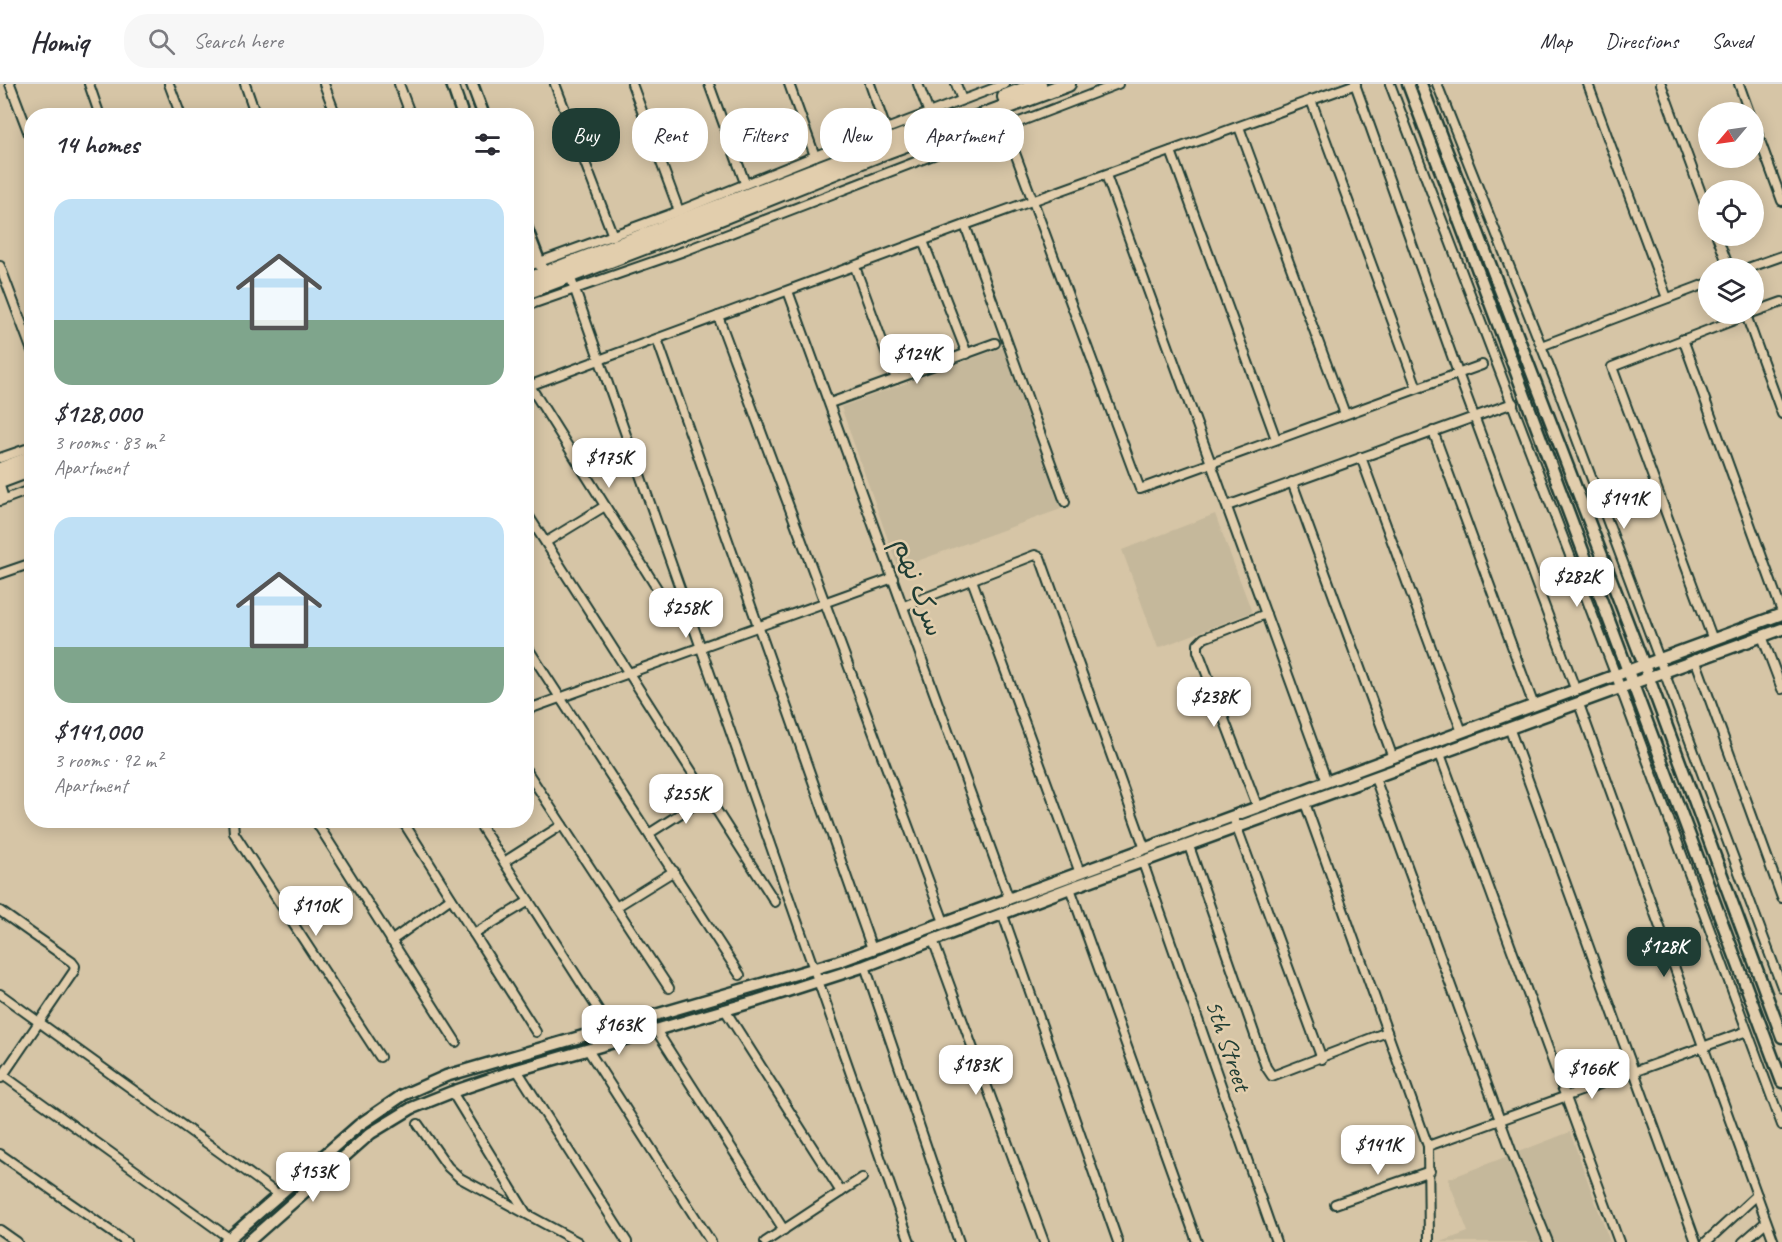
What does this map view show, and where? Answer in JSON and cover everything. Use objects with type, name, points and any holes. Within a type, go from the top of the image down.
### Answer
[{"type":"highway","points":[[534,275],[542,269],[570,277],[883,141],[1039,84]]},
{"type":"highway","points":[[534,289],[877,155],[1068,84]]},
{"type":"highway","points":[[0,470],[24,462]]},
{"type":"highway","points":[[0,481],[24,473]]},
{"type":"street","points":[[10,84],[24,121]]},
{"type":"street","points":[[89,84],[97,108]]},
{"type":"street","points":[[169,84],[178,108]]},
{"type":"street","points":[[245,84],[253,108]]},
{"type":"street","points":[[324,84],[333,108]]},
{"type":"street","points":[[399,84],[408,108]]},
{"type":"street","points":[[452,84],[460,108]]},
{"type":"street","points":[[472,84],[481,108]]},
{"type":"street","points":[[555,84],[613,236]]},
{"type":"street","points":[[632,84],[680,211]]},
{"type":"street","points":[[709,84],[746,183]]},
{"type":"street","points":[[789,84],[815,156]]},
{"type":"street","points":[[870,84],[879,108]]},
{"type":"street","points":[[918,84],[927,108]]},
{"type":"street","points":[[956,84],[962,100]]},
{"type":"street","points":[[942,108],[1005,84]]},
{"type":"street","points":[[1024,119],[1118,84]]},
{"type":"street","points":[[534,384],[1356,84],[1458,373],[1576,691]]},
{"type":"street","points":[[1390,84],[1616,676],[1782,1125]]},
{"type":"street","points":[[1408,84],[1782,1082]]},
{"type":"street","points":[[1421,84],[1644,666],[1782,1037]]},
{"type":"street","points":[[1437,84],[1541,346],[1782,987]]},
{"type":"street","points":[[1588,84],[1667,298]]},
{"type":"street","points":[[1661,84],[1698,185]]},
{"type":"street","points":[[1739,84],[1745,102]]},
{"type":"street","points":[[1311,100],[1417,388]]},
{"type":"street","points":[[1239,126],[1345,414]]},
{"type":"street","points":[[1171,152],[1276,439]]},
{"type":"street","points":[[1764,152],[1782,201]]},
{"type":"street","points":[[534,268],[542,269],[613,236],[820,154]]},
{"type":"street","points":[[534,301],[570,277],[684,251],[913,162]]},
{"type":"street","points":[[1019,162],[1138,487],[1142,489],[1482,365]]},
{"type":"street","points":[[1106,175],[1328,782]]},
{"type":"street","points":[[965,225],[1065,502]]},
{"type":"street","points":[[923,241],[967,354]]},
{"type":"street","points":[[534,248],[542,269]]},
{"type":"street","points":[[1764,262],[1782,256]]},
{"type":"street","points":[[0,266],[24,330]]},
{"type":"street","points":[[855,267],[896,379]]},
{"type":"street","points":[[570,277],[910,1242]]},
{"type":"street","points":[[1541,346],[1698,287]]},
{"type":"street","name":"سرک نهم","points":[[788,291],[904,606],[1008,899]]},
{"type":"street","points":[[1764,309],[1782,302]]},
{"type":"street","points":[[718,316],[944,922]]},
{"type":"street","points":[[1713,640],[1612,367],[1723,324]]},
{"type":"street","points":[[1753,324],[1782,414]]},
{"type":"street","points":[[657,339],[872,949]]},
{"type":"street","points":[[0,911],[75,966],[74,971],[1,1076],[227,1240],[359,1125],[403,1095],[446,1076],[814,969],[872,949],[1644,666],[1782,613],[1683,339]]},
{"type":"street","points":[[830,403],[995,343]]},
{"type":"street","points":[[534,395],[668,606]]},
{"type":"street","points":[[1227,506],[1513,403]]},
{"type":"street","points":[[1433,431],[1534,706]]},
{"type":"street","points":[[0,458],[24,450]]},
{"type":"street","points":[[1360,457],[1462,732]]},
{"type":"street","points":[[1292,482],[1393,758]]},
{"type":"street","points":[[0,486],[2,500],[24,492]]},
{"type":"street","points":[[546,542],[605,506]]},
{"type":"street","points":[[534,524],[775,902]]},
{"type":"street","points":[[904,606],[1035,555],[1040,557],[1145,849]]},
{"type":"street","points":[[0,574],[24,566]]},
{"type":"street","points":[[534,707],[893,578]]},
{"type":"street","points":[[972,580],[1080,873]]},
{"type":"street","points":[[1258,808],[1198,651],[1198,644],[1204,638],[1266,614]]},
{"type":"street","points":[[248,1242],[371,1132],[412,1108],[452,1092],[517,1070],[725,1010],[866,966],[1070,888],[1510,730],[1695,658],[1782,629]]},
{"type":"street","points":[[1762,636],[1782,689]]},
{"type":"street","points":[[534,657],[740,975]]},
{"type":"street","points":[[1695,658],[1782,898]]},
{"type":"street","points":[[1578,704],[1774,1242]]},
{"type":"street","points":[[1510,730],[1696,1242]]},
{"type":"street","points":[[1440,754],[1619,1242]]},
{"type":"street","points":[[1375,778],[1512,1153],[1548,1242]]},
{"type":"street","points":[[534,782],[669,988]]},
{"type":"street","points":[[650,833],[708,796]]},
{"type":"street","points":[[1305,802],[1428,1146],[1429,1242]]},
{"type":"street","points":[[1233,817],[1322,1059]]},
{"type":"street","points":[[504,862],[562,825]]},
{"type":"street","points":[[234,828],[234,833],[380,1058]]},
{"type":"street","points":[[320,828],[456,1042]]},
{"type":"street","points":[[407,828],[536,1032]]},
{"type":"street","points":[[482,828],[610,1029]]},
{"type":"street","points":[[1189,846],[1266,1067],[1272,1076],[1322,1059],[1387,1032]]},
{"type":"street","name":"5th Street","points":[[1143,863],[1276,1242]]},
{"type":"street","points":[[616,907],[674,871]]},
{"type":"street","points":[[1070,888],[1197,1242]]},
{"type":"street","points":[[391,941],[451,898]]},
{"type":"street","points":[[474,934],[529,901]]},
{"type":"street","points":[[1003,915],[1118,1242]]},
{"type":"street","points":[[933,940],[1044,1242]]},
{"type":"street","points":[[866,966],[958,1242]]},
{"type":"street","points":[[0,994],[279,1194]]},
{"type":"street","points":[[725,1010],[841,1192]]},
{"type":"street","points":[[656,1030],[784,1230]]},
{"type":"street","points":[[1428,1146],[1747,1031]]},
{"type":"street","points":[[588,1050],[711,1242]]},
{"type":"street","points":[[517,1070],[627,1242]]},
{"type":"street","points":[[452,1092],[527,1214]]},
{"type":"street","points":[[418,1124],[447,1167],[460,1178],[578,1242]]},
{"type":"street","points":[[0,1154],[126,1242]]},
{"type":"street","points":[[1335,1204],[1430,1171]]},
{"type":"street","points":[[765,1242],[862,1178]]},
{"type":"street","points":[[1706,1242],[1757,1195]]},
{"type":"street","points":[[1743,1242],[1766,1222]]},
{"type":"street","points":[[0,1230],[17,1242]]},
{"type":"shaded area","points":[[1004,347],[1061,509],[898,568],[841,407]]},
{"type":"shaded area","points":[[1215,514],[1252,612],[1158,648],[1122,550]]},
{"type":"shaded area","points":[[1570,1132],[1610,1242],[1441,1242],[1468,1232],[1448,1179]]}]
